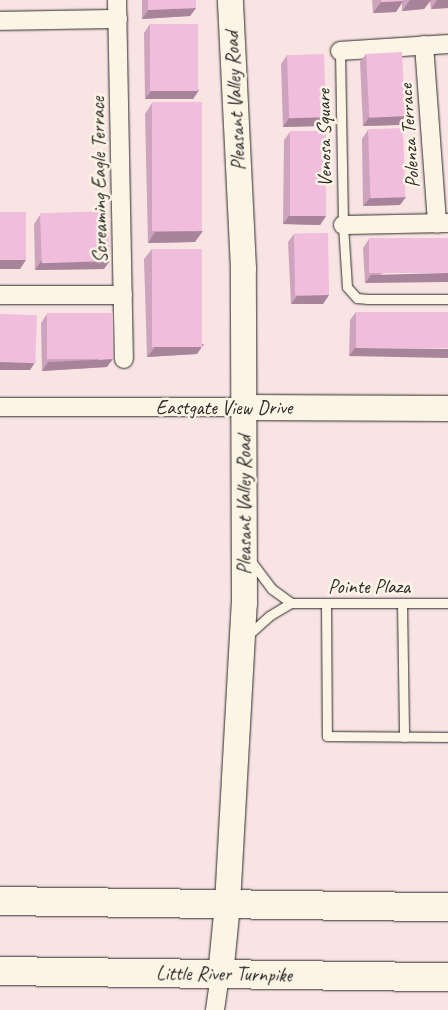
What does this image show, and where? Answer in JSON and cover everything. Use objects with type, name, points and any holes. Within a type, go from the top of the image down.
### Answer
[{"type":"highway","points":[[0,901],[448,907]]},
{"type":"highway","name":"Little River Turnpike","points":[[0,971],[448,977]]},
{"type":"street","name":"Screaming Eagle Terrace","points":[[117,0],[124,359]]},
{"type":"street","name":"Pleasant Valley Road","points":[[214,1010],[220,975],[227,903],[242,641],[244,552],[246,406],[243,268],[230,0]]},
{"type":"street","points":[[0,21],[118,18]]},
{"type":"street","points":[[340,51],[448,44]]},
{"type":"street","name":"Polenza Terrace","points":[[424,45],[442,223]]},
{"type":"street","points":[[343,224],[442,223]]},
{"type":"street","points":[[0,295],[122,295]]},
{"type":"street","name":"Eastgate View Drive","points":[[0,407],[246,406],[448,408]]},
{"type":"lane","name":"Venosa Square","points":[[340,51],[343,224],[350,293],[368,299],[448,299]]},
{"type":"lane","points":[[242,641],[269,616],[291,603],[272,589],[244,552]]},
{"type":"lane","name":"Pointe Plaza","points":[[291,603],[448,603]]},
{"type":"lane","points":[[326,603],[327,736],[448,737]]},
{"type":"lane","points":[[402,603],[404,737]]},
{"type":"building","points":[[148,0],[196,0],[196,8],[148,10]]},
{"type":"building","points":[[381,0],[403,0],[403,1],[381,2]]},
{"type":"building","points":[[150,24],[198,24],[198,91],[150,91]]},
{"type":"building","points":[[402,52],[405,116],[369,118],[366,54]]},
{"type":"building","points":[[324,54],[326,117],[289,118],[287,55]]},
{"type":"building","points":[[152,102],[202,102],[202,231],[152,231]]},
{"type":"building","points":[[403,128],[405,197],[370,198],[368,129]]},
{"type":"building","points":[[290,131],[326,131],[326,216],[290,216]]},
{"type":"building","points":[[108,211],[110,261],[42,263],[40,213]]},
{"type":"building","points":[[0,212],[26,212],[26,260],[0,260]]},
{"type":"building","points":[[328,233],[329,295],[295,296],[294,234]]},
{"type":"building","points":[[369,238],[448,238],[448,273],[369,273]]},
{"type":"building","points":[[152,249],[202,249],[202,347],[152,347]]},
{"type":"building","points":[[356,312],[448,312],[448,348],[356,348]]},
{"type":"building","points":[[47,313],[113,313],[113,359],[47,359]]},
{"type":"building","points":[[0,314],[37,315],[35,363],[0,362]]}]
